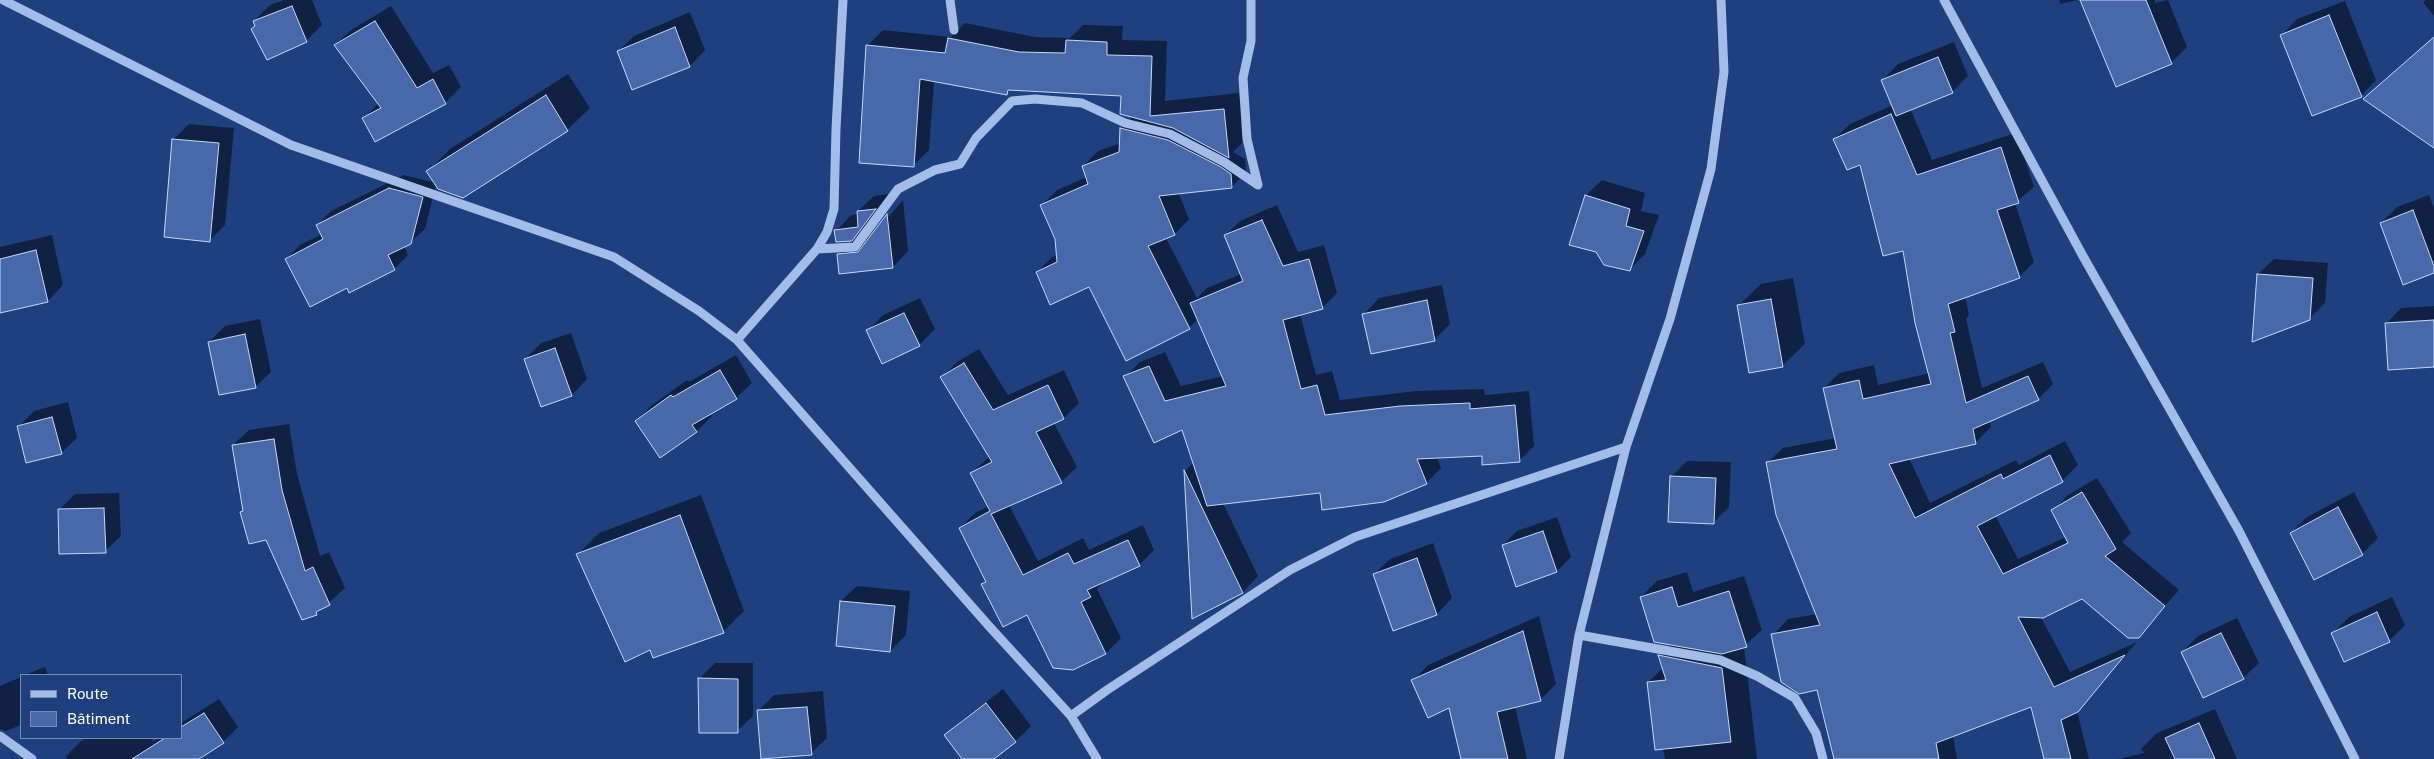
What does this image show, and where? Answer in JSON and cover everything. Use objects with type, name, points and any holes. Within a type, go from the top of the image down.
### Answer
[{"type":"street","points":[[3,0],[291,145],[614,257],[699,311],[737,340],[988,625],[1072,716],[1097,759]]},
{"type":"street","points":[[737,340],[816,249],[826,232],[834,209],[843,0]]},
{"type":"street","points":[[950,0],[954,30]]},
{"type":"street","points":[[816,249],[856,247],[898,189],[935,170],[960,164],[976,138],[1012,101],[1035,99],[1082,103],[1125,123],[1170,134],[1224,162],[1258,185],[1247,139],[1243,78],[1251,41],[1251,0]]},
{"type":"street","points":[[1559,759],[1578,635],[1626,446],[1670,319],[1711,169],[1724,72],[1722,0]]},
{"type":"street","points":[[1944,0],[2084,258],[2239,531],[2356,759]]},
{"type":"street","points":[[1072,716],[1107,690],[1290,570],[1356,537],[1626,446]]},
{"type":"street","points":[[1578,635],[1720,660],[1757,676],[1795,698],[1816,734],[1823,759]]},
{"type":"street","points":[[0,736],[32,759]]},
{"type":"building","points":[[2080,0],[2146,0],[2172,64],[2116,87]]},
{"type":"building","points":[[292,6],[307,42],[267,60],[251,29],[255,26],[253,21]]},
{"type":"building","points":[[2329,15],[2362,97],[2312,116],[2280,35]]},
{"type":"building","points":[[375,21],[417,88],[433,79],[446,104],[375,142],[362,118],[381,108],[334,45]]},
{"type":"building","points":[[675,27],[690,67],[632,90],[617,51]]},
{"type":"building","points":[[2434,37],[2434,148],[2363,99]]},
{"type":"building","points":[[948,38],[1019,52],[1065,53],[1066,40],[1107,42],[1107,55],[1152,56],[1150,116],[1224,109],[1229,158],[1173,128],[1120,114],[1121,96],[1008,90],[1007,95],[920,79],[914,167],[859,163],[866,45],[945,53]]},
{"type":"building","points":[[1938,57],[1953,93],[1896,116],[1881,80]]},
{"type":"building","points":[[546,95],[568,131],[463,198],[438,189],[426,171]]},
{"type":"building","points":[[1891,114],[1917,175],[2001,147],[2019,203],[1997,210],[2020,278],[1948,304],[1955,332],[1950,333],[1966,403],[2028,376],[2039,400],[1973,429],[1976,444],[1889,464],[1915,518],[2001,474],[2003,479],[2050,455],[2063,482],[1977,526],[2003,574],[2068,543],[2051,510],[2082,492],[2116,549],[2105,556],[2165,606],[2139,638],[2128,638],[2082,599],[2043,618],[2018,617],[2054,687],[2125,655],[2078,712],[2061,720],[2071,759],[2044,759],[2031,707],[1936,743],[1939,759],[1834,759],[1817,690],[1799,694],[1781,682],[1771,634],[1820,625],[1776,515],[1766,462],[1837,449],[1823,388],[1859,380],[1863,399],[1931,384],[1915,323],[1903,251],[1883,256],[1860,165],[1847,170],[1833,139]]},
{"type":"building","points":[[1120,128],[1168,140],[1221,167],[1231,174],[1232,188],[1159,196],[1175,235],[1148,246],[1190,329],[1126,361],[1089,287],[1050,305],[1036,272],[1057,262],[1055,239],[1040,205],[1088,184],[1082,166],[1119,152]]},
{"type":"building","points":[[172,139],[219,143],[210,242],[164,237]]},
{"type":"building","points":[[389,188],[423,197],[411,244],[388,255],[395,270],[349,293],[347,288],[310,307],[285,259],[323,239],[316,225]]},
{"type":"building","points":[[1585,195],[1630,209],[1626,226],[1644,231],[1630,271],[1604,265],[1596,252],[1569,245]]},
{"type":"building","points":[[876,209],[852,241],[836,242],[834,230],[858,227],[857,211]]},
{"type":"building","points":[[2413,210],[2434,266],[2434,273],[2403,285],[2380,223]]},
{"type":"building","points":[[887,214],[893,268],[839,274],[837,254],[858,252]]},
{"type":"building","points":[[1262,220],[1283,266],[1309,259],[1323,309],[1283,320],[1301,389],[1317,385],[1325,415],[1400,406],[1470,403],[1470,409],[1515,405],[1520,462],[1482,465],[1482,456],[1417,459],[1427,484],[1384,502],[1322,510],[1320,493],[1207,506],[1182,430],[1154,443],[1123,376],[1149,366],[1165,401],[1226,386],[1190,303],[1243,281],[1224,235]]},
{"type":"building","points":[[36,250],[48,302],[0,313],[0,259]]},
{"type":"building","points":[[2257,274],[2313,278],[2310,320],[2252,342]]},
{"type":"building","points":[[1771,299],[1783,367],[1749,373],[1737,305]]},
{"type":"building","points":[[1427,300],[1435,341],[1371,354],[1362,314]]},
{"type":"building","points":[[904,313],[920,346],[882,364],[866,330]]},
{"type":"building","points":[[2434,320],[2434,367],[2388,370],[2385,323]]},
{"type":"building","points":[[245,334],[256,388],[219,395],[208,342]]},
{"type":"building","points":[[555,348],[572,396],[541,407],[524,359]]},
{"type":"building","points":[[964,363],[993,410],[1048,385],[1064,419],[1036,432],[1062,483],[991,514],[1023,575],[1068,553],[1074,564],[1128,540],[1140,566],[1087,590],[1091,597],[1081,602],[1106,654],[1073,670],[1053,668],[1027,615],[1003,627],[981,584],[986,582],[959,528],[990,511],[970,473],[992,462],[940,377]]},
{"type":"building","points":[[720,370],[737,399],[692,425],[697,432],[660,458],[635,421],[671,395],[673,397]]},
{"type":"building","points":[[52,417],[62,454],[26,463],[17,426]]},
{"type":"building","points":[[274,439],[282,490],[305,571],[313,567],[330,605],[316,612],[317,615],[302,620],[266,540],[249,544],[240,512],[243,511],[232,445]]},
{"type":"building","points":[[1184,470],[1243,593],[1192,619]]},
{"type":"building","points":[[1670,476],[1716,478],[1714,524],[1668,522]]},
{"type":"building","points":[[2338,507],[2363,555],[2314,580],[2290,533]]},
{"type":"building","points":[[104,508],[106,553],[59,554],[58,509]]},
{"type":"building","points":[[680,515],[724,633],[653,658],[650,650],[625,662],[576,554]]},
{"type":"building","points":[[1543,531],[1557,572],[1516,587],[1502,545]]},
{"type":"building","points":[[1417,558],[1437,615],[1393,631],[1373,574]]},
{"type":"building","points":[[1672,587],[1678,607],[1729,591],[1747,647],[1722,654],[1654,642],[1640,597]]},
{"type":"building","points":[[840,601],[895,606],[890,652],[836,646]]},
{"type":"building","points":[[2377,612],[2390,642],[2344,662],[2331,633]]},
{"type":"building","points":[[1523,631],[1541,701],[1497,712],[1508,759],[1461,759],[1449,708],[1428,718],[1411,680]]},
{"type":"building","points":[[2221,633],[2244,679],[2203,698],[2181,652]]},
{"type":"building","points":[[1658,655],[1722,668],[1731,742],[1655,750],[1647,682],[1666,680]]},
{"type":"building","points":[[698,678],[738,679],[738,733],[699,733]]},
{"type":"building","points":[[986,703],[1016,742],[994,759],[962,759],[944,735]]},
{"type":"building","points":[[807,707],[812,755],[761,759],[757,710]]},
{"type":"building","points":[[204,713],[224,743],[199,759],[132,759],[163,739],[182,739],[182,726]]},
{"type":"building","points":[[2199,723],[2215,759],[2175,759],[2165,738]]}]
